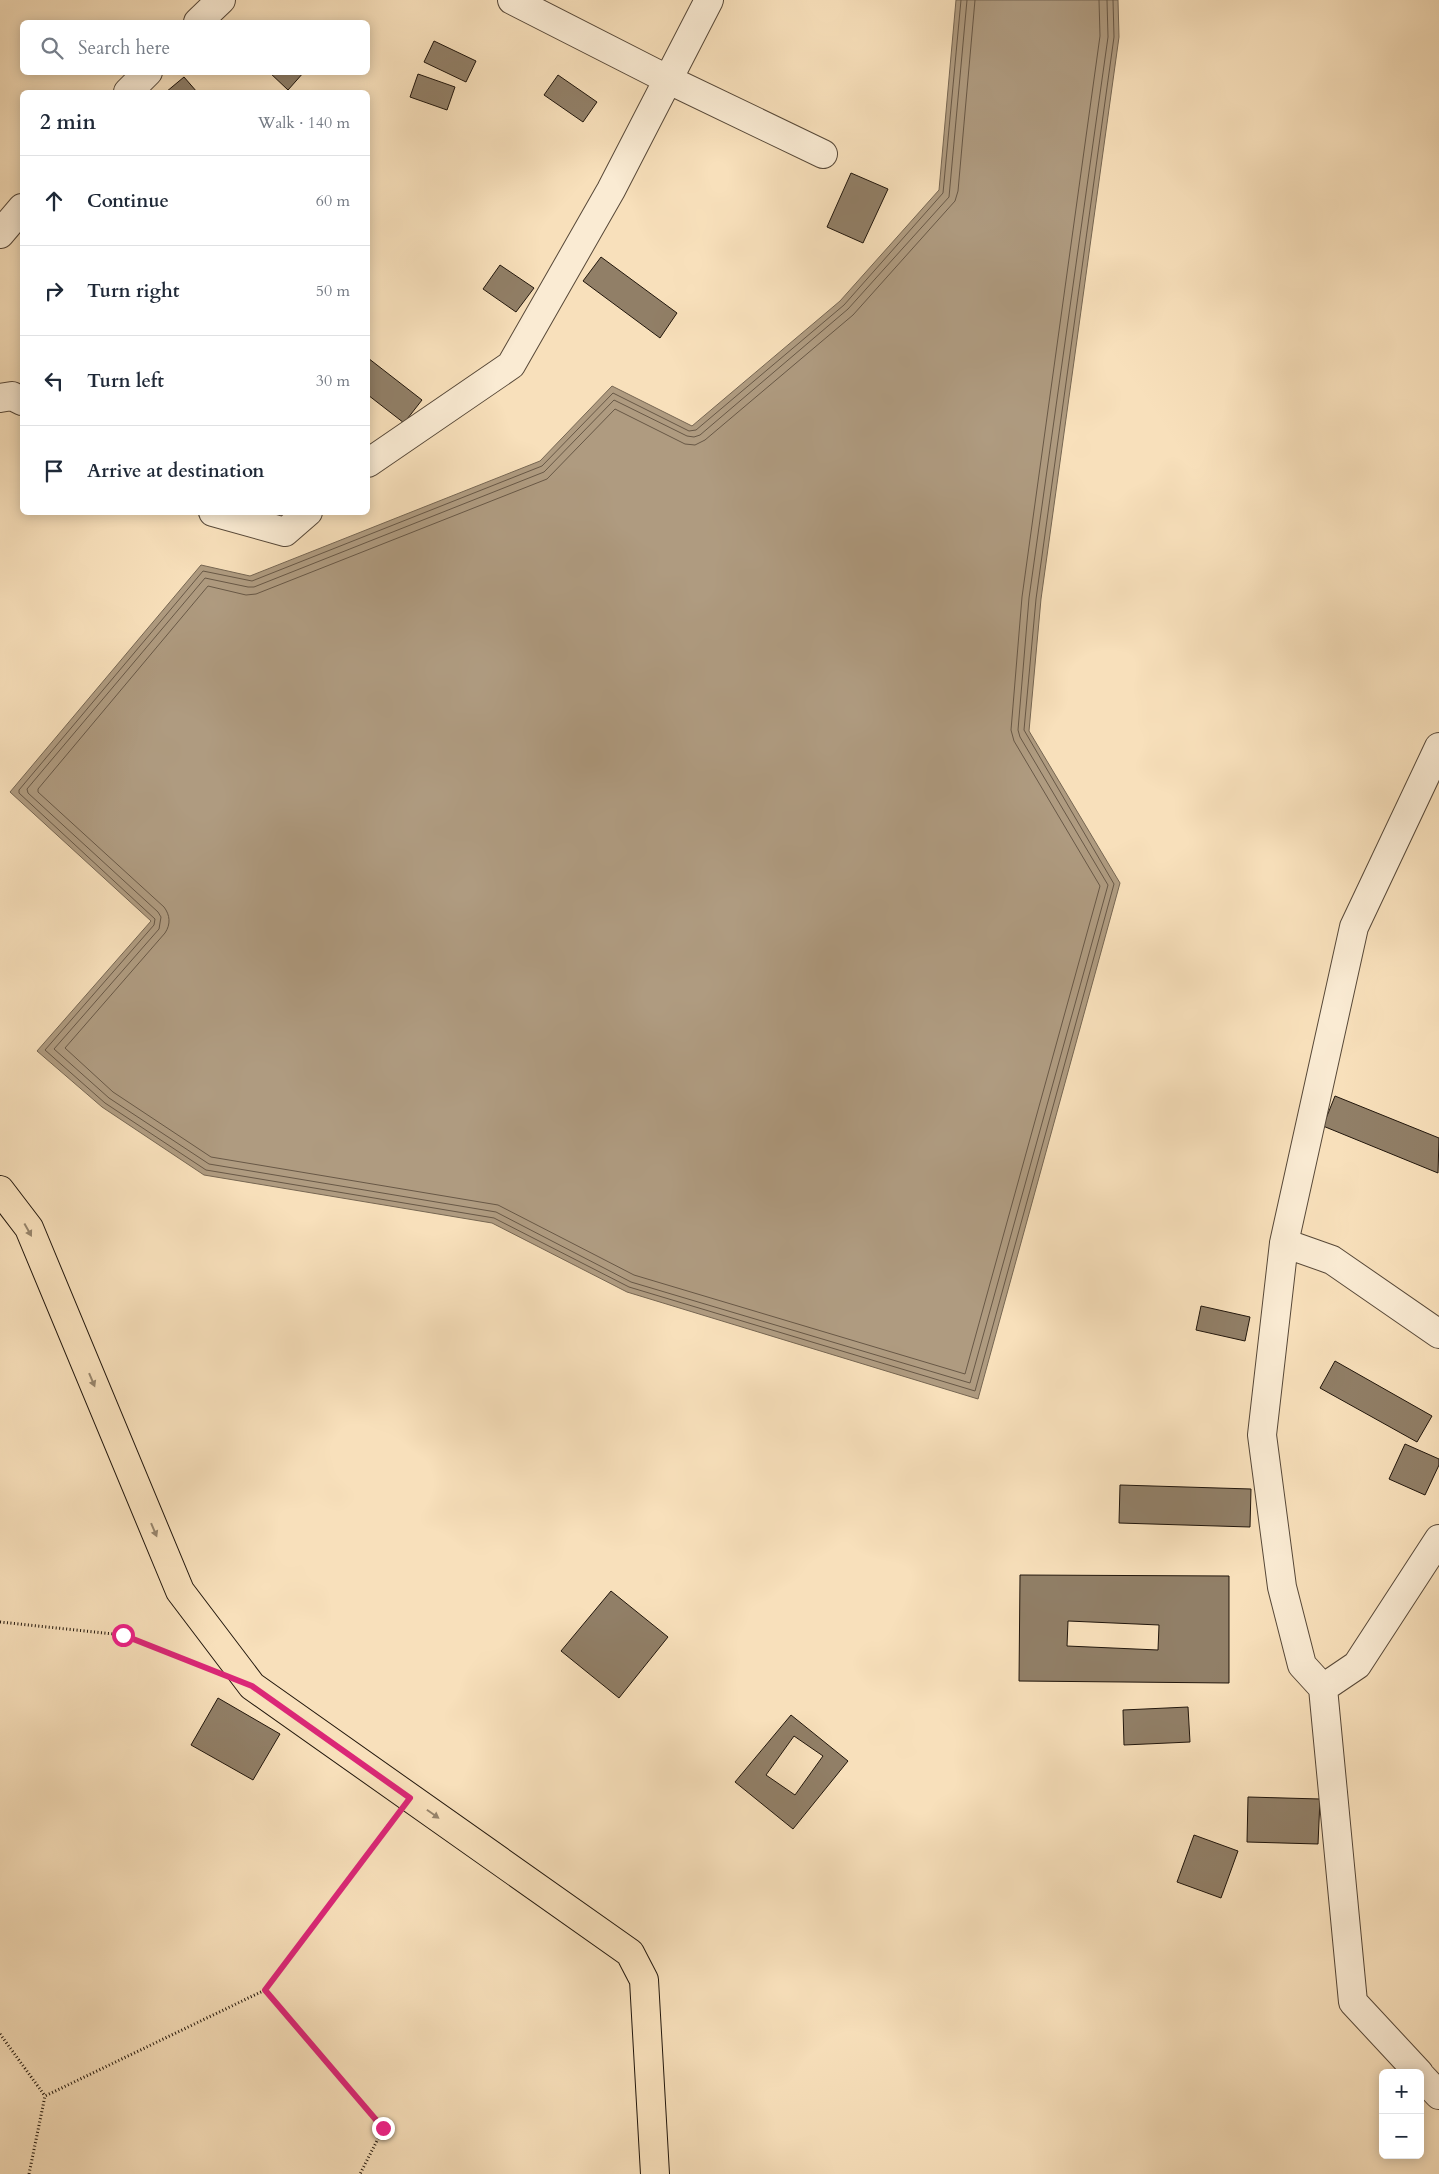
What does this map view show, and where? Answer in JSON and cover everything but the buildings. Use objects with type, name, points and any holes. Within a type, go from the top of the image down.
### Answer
[{"type":"main road","points":[[0,1190],[29,1228],[180,1591],[252,1686],[630,1953],[644,1980],[655,2174]]},
{"type":"street","points":[[200,20],[221,0]]},
{"type":"street","points":[[512,0],[668,80],[823,154]]},
{"type":"street","points":[[370,462],[511,366],[611,190],[709,0]]},
{"type":"street","points":[[130,90],[145,75]]},
{"type":"street","points":[[0,234],[20,210]]},
{"type":"street","points":[[0,398],[12,396],[20,400]]},
{"type":"street","points":[[224,515],[285,532],[305,515]]},
{"type":"street","points":[[1414,2069],[1353,2002],[1322,1688],[1302,1665],[1282,1586],[1262,1435],[1284,1243],[1354,927],[1439,747]]},
{"type":"street","points":[[1284,1243],[1332,1260],[1439,1334]]},
{"type":"street","points":[[1322,1688],[1357,1665],[1439,1539]]},
{"type":"street","points":[[1424,2079],[1439,2095]]},
{"type":"path","points":[[0,1622],[123,1635],[197,1664]]},
{"type":"path","points":[[45,2096],[265,1990],[410,1798]]},
{"type":"path","points":[[265,1990],[383,2128],[360,2174]]},
{"type":"path","points":[[0,2034],[45,2096],[29,2174]]},
{"type":"water","points":[[956,0],[1118,0],[1119,37],[1041,599],[1029,731],[1120,883],[978,1399],[627,1292],[492,1223],[204,1175],[102,1107],[37,1051],[151,921],[10,792],[201,565],[250,576],[540,461],[612,386],[692,426],[840,301],[939,190]]},
{"type":"route","points":[[123,1635],[252,1686],[410,1798],[265,1990],[383,2128]]}]
